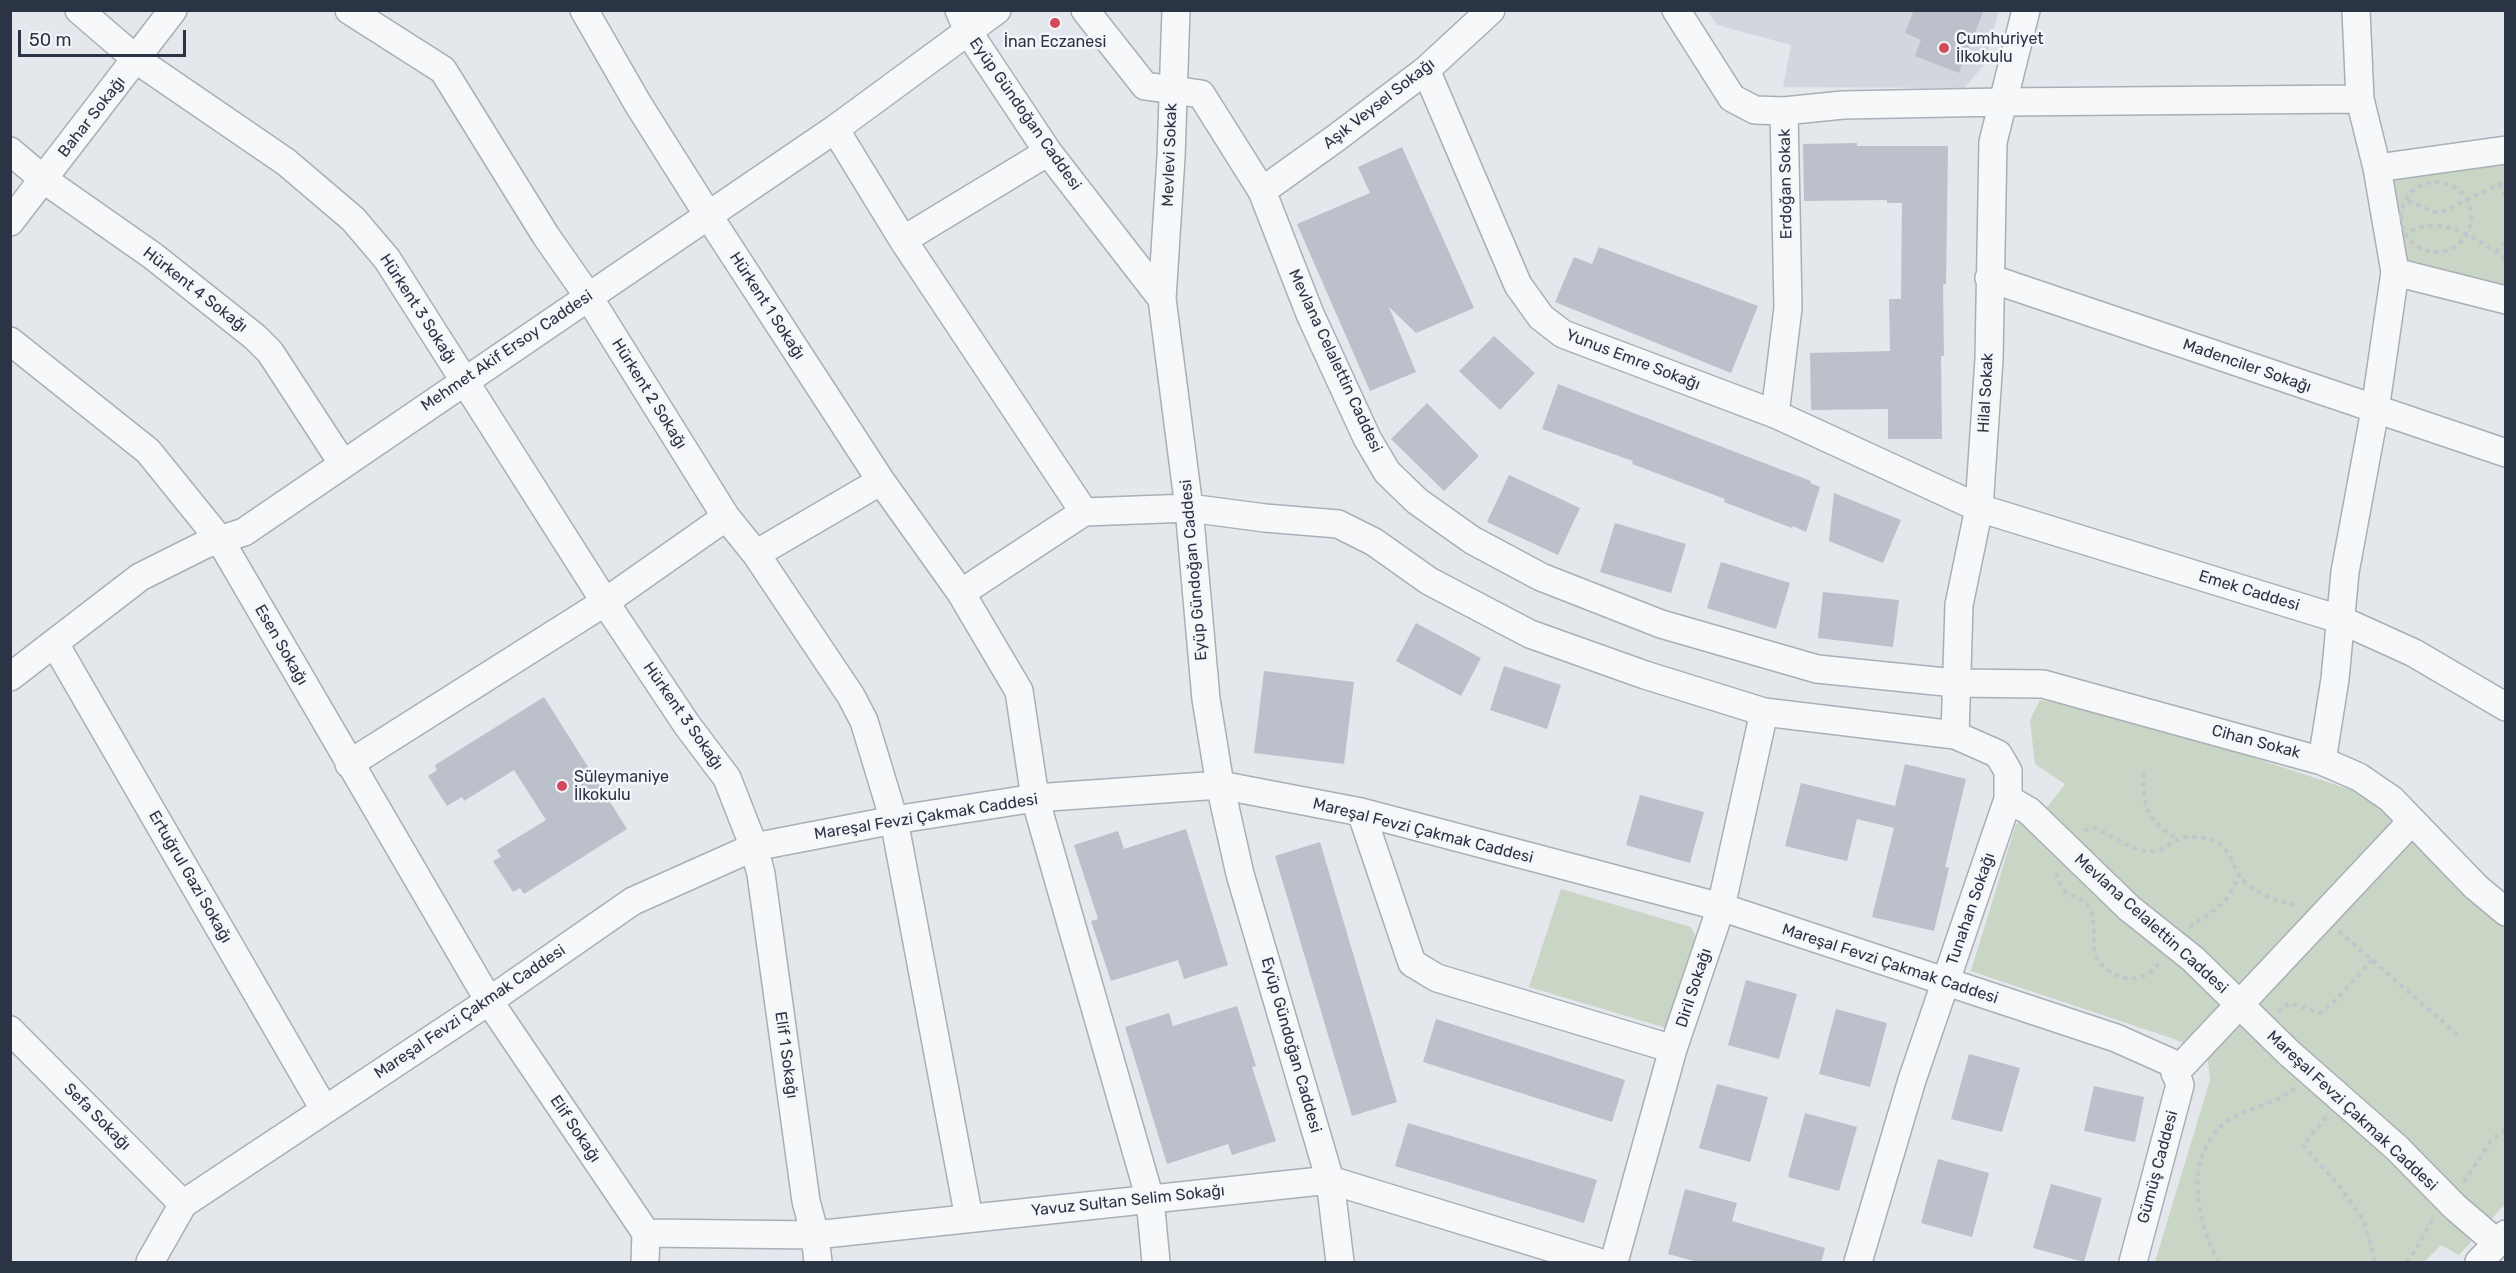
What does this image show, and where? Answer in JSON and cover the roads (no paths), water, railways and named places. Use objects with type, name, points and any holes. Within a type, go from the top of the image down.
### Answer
[{"type":"street","name":"Hürkent 3 Sokağı","points":[[79,10],[137,60],[286,162],[353,219],[387,259],[605,602],[687,725],[727,778],[754,847]]},
{"type":"street","name":"Bahar Sokağı","points":[[10,222],[137,60],[173,10]]},
{"type":"street","name":"Hürkent 2 Sokağı","points":[[349,10],[443,70],[726,517],[756,554],[851,696],[864,721],[894,820],[969,1218]]},
{"type":"street","name":"Hürkent 1 Sokağı","points":[[584,10],[638,104],[708,215],[881,481],[961,593],[1019,691],[1035,798],[1150,1199],[1156,1263]]},
{"type":"street","name":"Mehmet Akif Ersoy Caddesi","points":[[10,677],[56,644],[140,577],[220,540],[244,532],[835,129],[964,22],[998,10]]},
{"type":"street","name":"Mevlana Celalettin Caddesi","points":[[1085,10],[1145,86],[1201,94],[1262,191],[1310,314],[1367,438],[1387,472],[1417,501],[1472,540],[1541,577],[1661,624],[1817,669],[1955,683]]},
{"type":"street","name":"Mevlevi Sokak","points":[[1162,299],[1171,157],[1176,10]]},
{"type":"street","name":"Aşık Veysel Sokağı","points":[[1262,191],[1426,70],[1491,10]]},
{"type":"street","name":"Erdoğan Sokak","points":[[1677,10],[1732,98],[1755,110],[1784,111],[1788,308],[1774,414]]},
{"type":"street","name":"Hilal Sokak","points":[[1955,683],[1959,605],[1979,508],[1989,359],[1993,142],[2026,10]]},
{"type":"street","points":[[2322,760],[2336,679],[2339,620],[2345,572],[2375,410],[2398,239],[2378,176],[2360,99],[2356,10]]},
{"type":"street","name":"Eyüp Gündoğan Caddesi","points":[[964,22],[1048,152],[1162,299],[1189,508],[1206,699],[1220,785],[1240,874],[1330,1180],[1340,1263]]},
{"type":"street","name":"Yunus Emre Sokağı","points":[[1426,70],[1518,285],[1541,317],[1563,334],[1774,414],[1979,508]]},
{"type":"street","points":[[1784,111],[1843,105],[2360,99]]},
{"type":"street","points":[[835,129],[903,240],[1084,512],[961,593]]},
{"type":"street","points":[[2378,176],[2505,150]]},
{"type":"street","name":"Hürkent 4 Sokağı","points":[[10,151],[43,178],[153,256],[255,337],[270,352],[343,464]]},
{"type":"street","points":[[903,240],[1048,152]]},
{"type":"street","points":[[2395,272],[2505,300]]},
{"type":"street","name":"Madenciler Sokağı","points":[[1989,278],[2505,453]]},
{"type":"street","name":"Esen Sokağı","points":[[10,341],[148,451],[220,540],[489,1001]]},
{"type":"street","points":[[756,554],[881,481]]},
{"type":"street","name":"Tunahan Sokağı","points":[[1084,512],[1189,508],[1265,518],[1338,524],[1374,542],[1429,581],[1530,634],[1645,675],[1764,712],[1955,735],[1998,754],[2008,771],[2008,799],[1912,1080],[1858,1263]]},
{"type":"street","name":"Emek Caddesi","points":[[1979,508],[2339,620],[2414,653],[2505,707]]},
{"type":"street","points":[[350,764],[605,602],[726,517]]},
{"type":"street","name":"Ertuğrul Gazi Sokağı","points":[[56,644],[324,1109]]},
{"type":"street","points":[[1955,683],[1955,735]]},
{"type":"street","name":"Cihan Sokak","points":[[1955,683],[2043,684],[2322,760],[2359,777],[2391,799],[2408,824],[2505,912]]},
{"type":"street","name":"Diril Sokağı","points":[[1614,1263],[1673,1049],[1721,907],[1764,712]]},
{"type":"street","name":"Mareşal Fevzi Çakmak Caddesi","points":[[150,1263],[183,1204],[489,1001],[633,901],[754,847],[894,820],[1035,798],[1220,785],[1361,812],[1721,907],[2116,1038],[2172,1063],[2175,1073]]},
{"type":"street","name":"Mevlana Celalettin Caddesi","points":[[2008,799],[2029,811],[2129,908],[2193,959],[2239,1005]]},
{"type":"street","points":[[1361,812],[1412,963],[1437,978],[1673,1049]]},
{"type":"street","points":[[2175,1073],[2408,824]]},
{"type":"street","name":"Elif 1 Sokağı","points":[[754,847],[761,874],[806,1201],[815,1235],[818,1263]]},
{"type":"street","name":"Elif Sokağı","points":[[489,1001],[646,1233]]},
{"type":"street","name":"Mareşal Fevzi Çakmak Caddesi","points":[[2239,1005],[2397,1148],[2447,1199],[2501,1239]]},
{"type":"street","name":"Sefa Sokağı","points":[[13,1037],[183,1204]]},
{"type":"street","name":"Gümüş Caddesi","points":[[2133,1263],[2180,1084],[2175,1073]]},
{"type":"street","name":"Yavuz Sultan Selim Sokağı","points":[[646,1233],[815,1235],[1330,1180],[1598,1263]]},
{"type":"street","points":[[645,1263],[646,1233]]},
{"type":"street","points":[[2479,1263],[2501,1239]]},
{"type":"place","name":"İnan Eczanesi","points":[[1055,23]]},
{"type":"place","name":"Cumhuriyet İlkokulu","points":[[1944,48]]},
{"type":"place","name":"Süleymaniye İlkokulu","points":[[562,786]]}]
